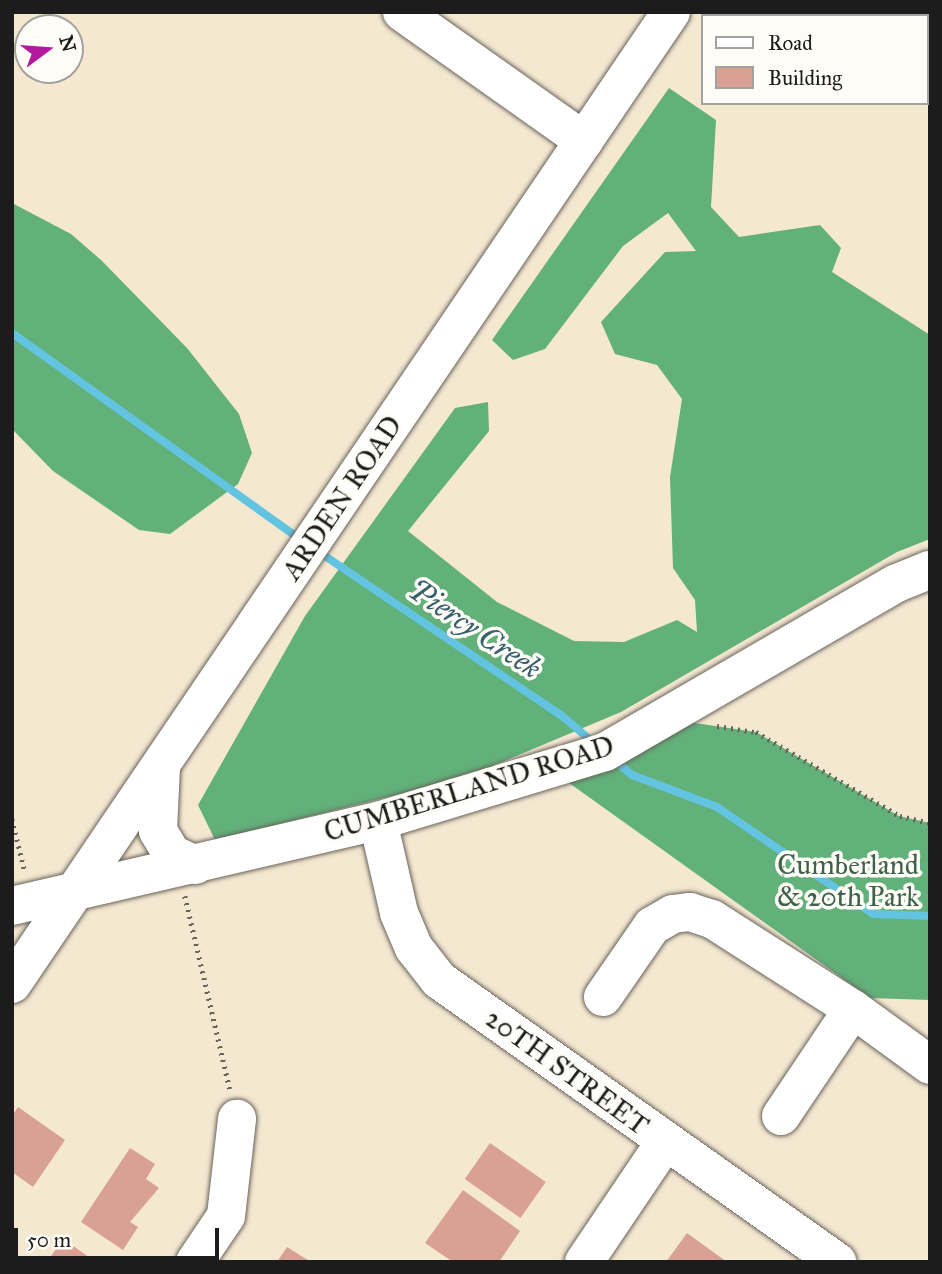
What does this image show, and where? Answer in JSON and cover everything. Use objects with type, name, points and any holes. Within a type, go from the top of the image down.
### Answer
[{"type":"street","points":[[402,12],[584,141]]},
{"type":"street","name":"ARDEN ROAD","points":[[12,984],[671,12]]},
{"type":"street","name":"CUMBERLAND ROAD","points":[[22,903],[377,821],[605,752],[668,719],[897,583],[930,570]]},
{"type":"street","points":[[162,764],[158,831],[172,854],[187,867]]},
{"type":"street","name":"20TH STREET","points":[[377,821],[399,914],[414,948],[439,980],[837,1262]]},
{"type":"street","points":[[603,997],[652,926],[673,914],[690,912],[712,919],[853,1009],[930,1065]]},
{"type":"street","points":[[781,1116],[853,1009]]},
{"type":"street","points":[[195,1262],[226,1216],[236,1119]]},
{"type":"street","points":[[584,1262],[665,1142]]},
{"type":"path","points":[[668,719],[756,732],[900,816],[930,824]]},
{"type":"path","points":[[12,819],[22,903]]},
{"type":"path","points":[[187,867],[236,1119]]},
{"type":"green space","points":[[669,88],[716,120],[711,207],[739,237],[820,225],[841,248],[832,272],[930,335],[930,539],[897,552],[621,712],[464,778],[215,840],[198,805],[305,616],[455,408],[488,402],[489,431],[408,531],[497,602],[574,641],[624,642],[677,620],[697,632],[695,600],[673,568],[670,477],[682,399],[657,365],[615,354],[601,322],[665,252],[696,251],[668,213],[623,246],[545,349],[513,360],[492,340]]},
{"type":"green space","points":[[12,203],[71,234],[101,260],[187,348],[239,414],[252,453],[238,484],[170,534],[139,530],[53,471],[12,429]]},
{"type":"green space","name":"Cumberland & 20th Park","points":[[668,719],[756,732],[899,816],[930,823],[930,1000],[870,998],[551,770]]},
{"type":"building","points":[[18,1107],[65,1140],[33,1187],[12,1172],[12,1116]]},
{"type":"building","points":[[490,1143],[546,1182],[520,1218],[465,1179]]},
{"type":"building","points":[[130,1148],[155,1164],[146,1179],[159,1188],[130,1222],[138,1227],[123,1250],[81,1222]]},
{"type":"building","points":[[463,1190],[520,1231],[499,1262],[453,1262],[425,1243]]},
{"type":"building","points":[[687,1233],[727,1262],[666,1262]]},
{"type":"building","points":[[63,1239],[96,1262],[47,1262]]},
{"type":"building","points":[[287,1247],[311,1262],[277,1262]]},
{"type":"waterway","name":"Piercy Creek","points":[[12,333],[302,541]]},
{"type":"waterway","name":"Piercy Creek","points":[[319,552],[562,716],[595,744]]},
{"type":"waterway","name":"Piercy Creek","points":[[613,759],[632,775],[717,807],[873,914],[930,916]]}]
